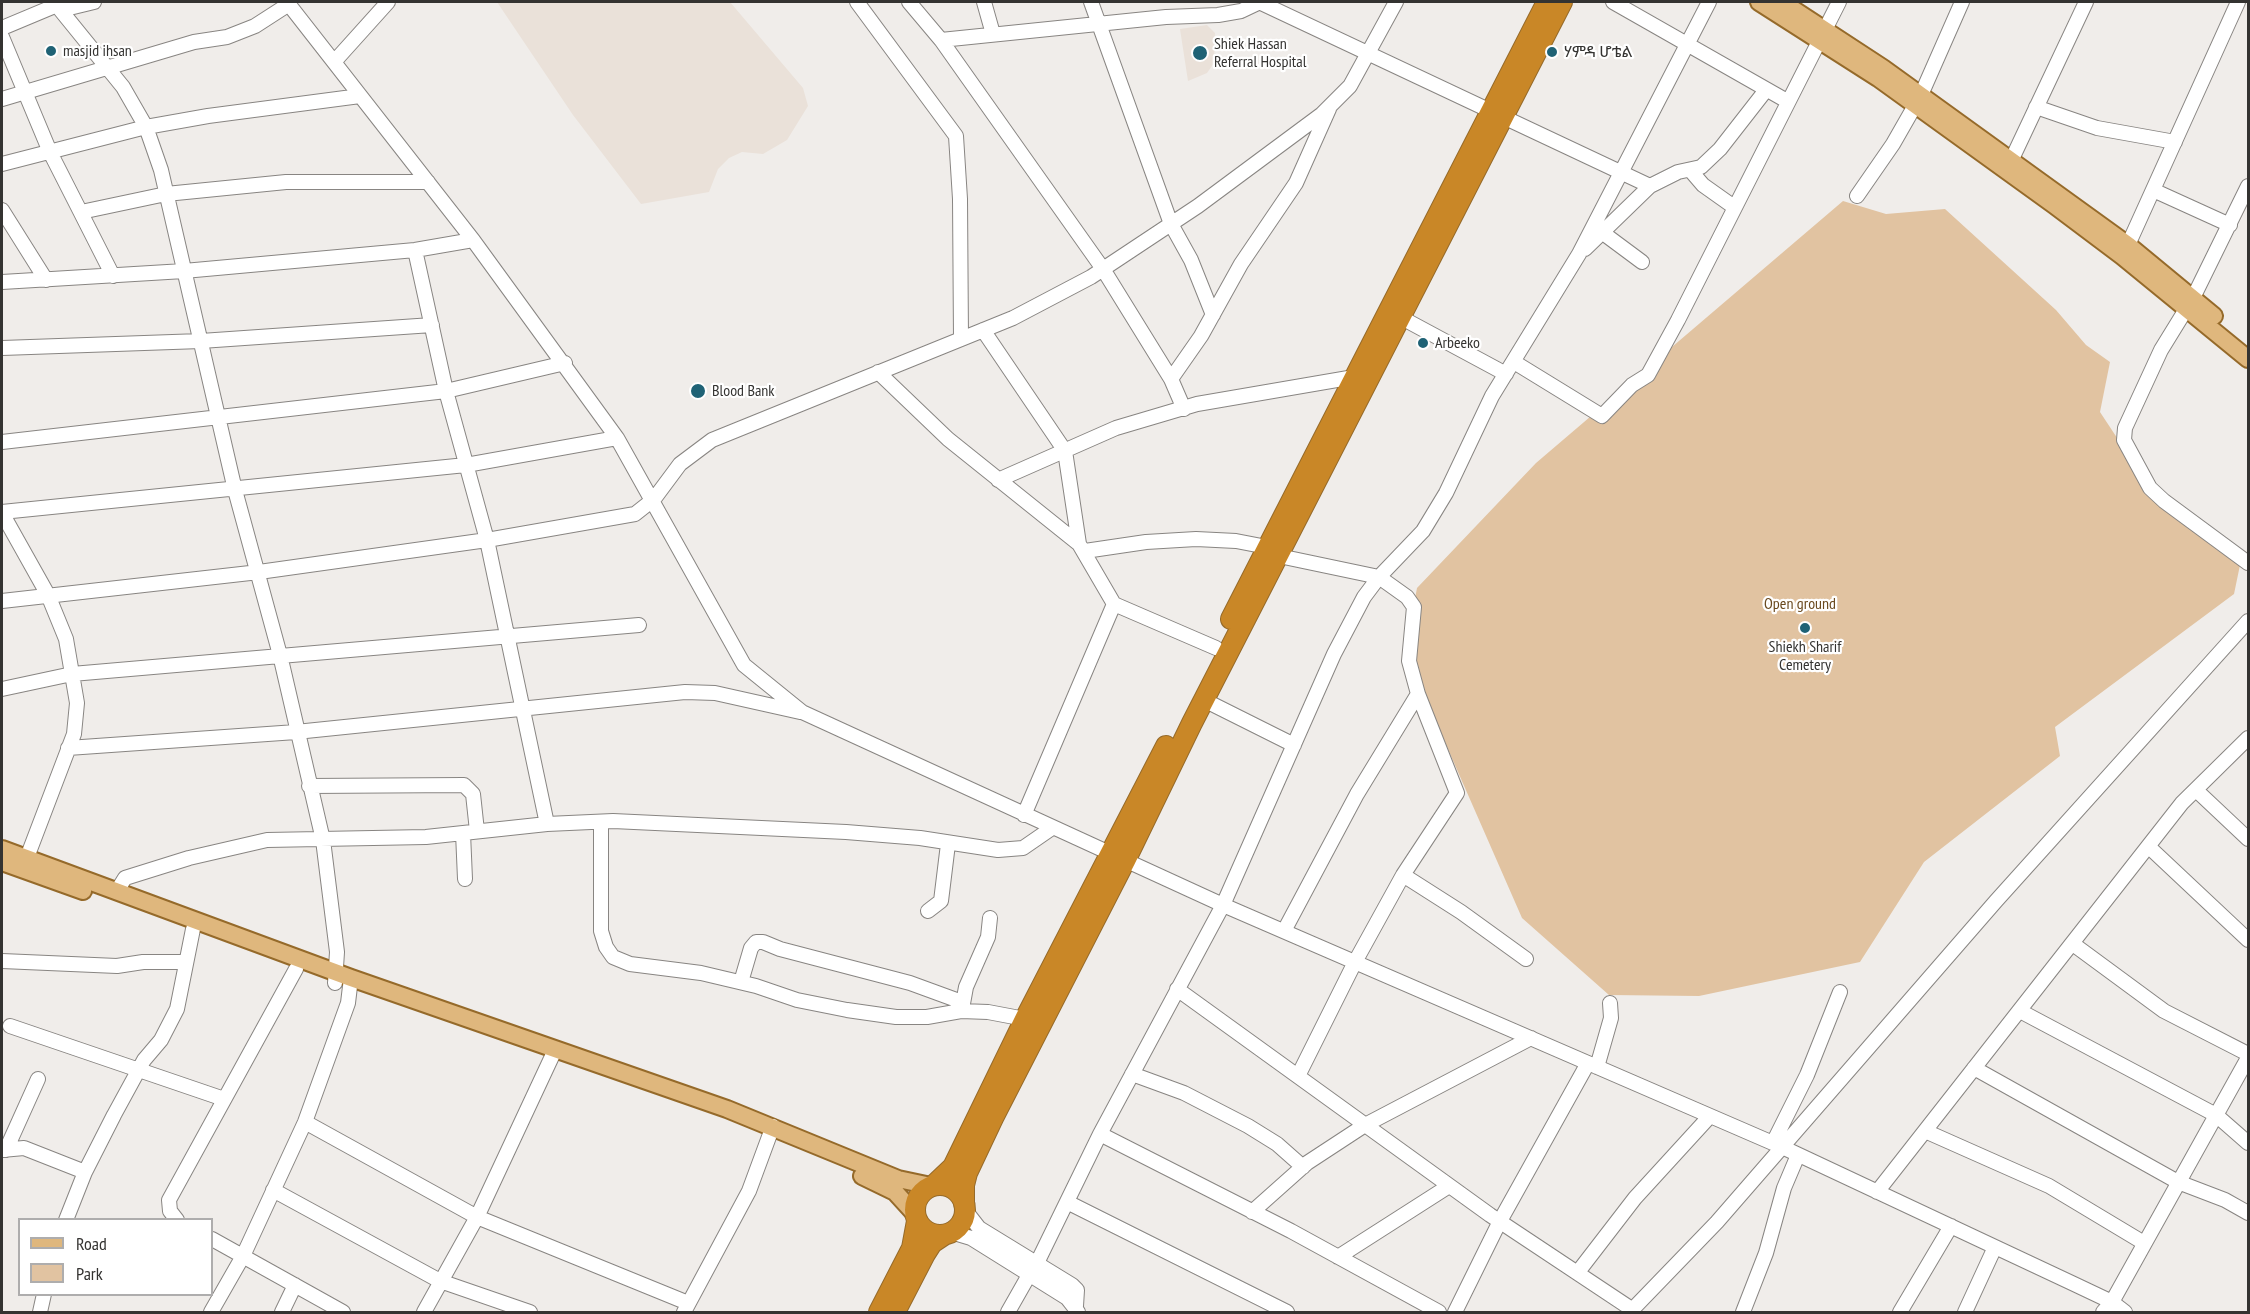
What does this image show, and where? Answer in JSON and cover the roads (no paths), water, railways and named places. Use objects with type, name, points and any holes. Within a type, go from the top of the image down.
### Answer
[{"type":"highway","points":[[1362,376],[1400,317],[1547,2]]},
{"type":"highway","points":[[879,1312],[912,1248],[918,1197],[954,1167],[1025,1019],[1119,856],[1204,700],[1273,551],[1496,112],[1562,2]]},
{"type":"highway","points":[[895,1312],[932,1244],[962,1221],[967,1173],[1216,648],[1273,551]]},
{"type":"highway","points":[[933,1186],[948,1186],[955,1190],[965,1207]]},
{"type":"highway","points":[[916,1218],[928,1232],[947,1233]]},
{"type":"main road","points":[[1759,2],[1823,36]]},
{"type":"main road","points":[[1782,2],[1878,78],[1918,100],[2011,161],[2128,245],[2248,359]]},
{"type":"main road","points":[[1918,100],[2113,249],[2248,346]]},
{"type":"main road","points":[[2,849],[24,864],[296,969],[343,980]]},
{"type":"main road","points":[[2,862],[24,864],[117,891],[343,980],[771,1131],[898,1179],[933,1186]]},
{"type":"main road","points":[[771,1131],[888,1188],[901,1198],[916,1218]]},
{"type":"street","points":[[2,28],[57,5],[94,2]]},
{"type":"street","points":[[334,62],[388,2]]},
{"type":"street","points":[[857,2],[956,136],[960,199],[961,339]]},
{"type":"street","points":[[909,2],[941,40],[1103,269],[1171,379],[1184,409]]},
{"type":"street","points":[[984,2],[993,34]]},
{"type":"street","points":[[1091,2],[1171,224],[1191,260],[1213,315]]},
{"type":"street","points":[[941,40],[1098,23],[1218,15],[1241,11],[1260,2],[1650,186]]},
{"type":"street","points":[[2,601],[259,572],[487,540],[636,514],[654,499],[680,464],[712,440],[1013,318],[1103,269],[1171,224],[1261,160],[1331,105],[1350,86],[1396,2]]},
{"type":"street","points":[[1613,2],[1686,46],[1787,101]]},
{"type":"street","points":[[1008,1312],[1033,1269],[1100,1134],[1223,905],[1334,654],[1364,597],[1423,531],[1446,493],[1492,396],[1579,254],[1709,2]]},
{"type":"street","points":[[1514,362],[1605,416],[1632,385],[1648,375],[1839,2]]},
{"type":"street","points":[[1857,196],[1893,144],[1918,100],[1962,2]]},
{"type":"street","points":[[2011,161],[2086,2]]},
{"type":"street","points":[[2128,245],[2238,2]]},
{"type":"street","points":[[2,99],[106,66],[194,42],[227,37],[255,26],[288,3],[473,240],[565,363],[617,438],[654,499],[744,665],[802,712]]},
{"type":"street","points":[[57,5],[123,87],[146,127],[166,194],[235,490],[280,655],[296,732],[323,840],[348,1003],[304,1122],[243,1256],[211,1312]]},
{"type":"street","points":[[2,37],[50,152],[113,276]]},
{"type":"street","points":[[1579,254],[1650,186],[1678,172],[1701,167],[1720,149],[1766,90]]},
{"type":"street","points":[[2,164],[146,127],[208,116],[360,96]]},
{"type":"street","points":[[1171,379],[1213,315],[1247,255],[1296,183],[1331,105]]},
{"type":"street","points":[[2036,107],[2097,128],[2175,142]]},
{"type":"street","points":[[1691,171],[1703,185],[1734,207]]},
{"type":"street","points":[[81,212],[166,194],[286,182],[428,182]]},
{"type":"street","points":[[2248,186],[2190,304],[2161,350],[2125,428],[2124,440],[2150,488],[2164,501],[2248,563]]},
{"type":"street","points":[[2153,190],[2230,225]]},
{"type":"street","points":[[2,210],[45,280]]},
{"type":"street","points":[[1603,233],[1642,262]]},
{"type":"street","points":[[2,282],[184,271],[415,250],[473,240]]},
{"type":"street","points":[[415,250],[446,392],[487,540],[547,824]]},
{"type":"street","points":[[1400,317],[1506,374]]},
{"type":"street","points":[[2,348],[201,341],[432,325]]},
{"type":"street","points":[[983,330],[1065,451],[1082,548],[1114,604],[1216,648]]},
{"type":"street","points":[[2,442],[446,392],[565,363]]},
{"type":"street","points":[[878,372],[948,439],[1082,548],[1196,539],[1236,541],[1379,578],[1407,597],[1414,607],[1409,661],[1418,694],[1457,793],[1403,875],[1355,962],[1298,1076]]},
{"type":"street","points":[[998,480],[1116,428],[1184,409],[1362,376]]},
{"type":"street","points":[[24,864],[74,734],[77,703],[66,639],[48,595],[2,512],[466,465],[617,438]]},
{"type":"street","points":[[1024,815],[1114,604]]},
{"type":"street","points":[[1178,990],[1449,1186],[1578,1272],[1631,1311],[1716,1222],[1778,1145],[2248,621]]},
{"type":"street","points":[[2,689],[72,674],[639,625]]},
{"type":"street","points":[[68,748],[296,732],[685,692],[715,693],[802,712],[1223,905],[1778,1145],[1995,1246],[2107,1307],[2126,1312]]},
{"type":"street","points":[[1284,931],[1352,802],[1418,694]]},
{"type":"street","points":[[1204,700],[1294,745]]},
{"type":"street","points":[[1877,1192],[2149,847],[2196,790],[2248,738]]},
{"type":"street","points":[[309,786],[464,785],[472,794],[465,879]]},
{"type":"street","points":[[2196,790],[2248,839]]},
{"type":"street","points":[[117,891],[125,878],[189,858],[267,840],[323,840],[601,822],[846,832],[920,838],[999,850],[1023,848],[1052,828]]},
{"type":"street","points":[[601,822],[601,931],[606,947],[613,957],[630,964],[701,973],[741,982],[797,1000],[896,1017],[927,1017],[962,1007]]},
{"type":"street","points":[[928,910],[941,901],[948,844]]},
{"type":"street","points":[[2149,847],[2248,940]]},
{"type":"street","points":[[1403,875],[1461,912],[1526,959]]},
{"type":"street","points":[[962,1007],[966,987],[988,937],[990,918]]},
{"type":"street","points":[[67,1218],[86,1172],[138,1071],[161,1040],[177,1009],[193,929]]},
{"type":"street","points":[[741,982],[752,948],[756,942],[763,942],[780,949],[910,983],[962,1007],[1025,1019]]},
{"type":"street","points":[[2073,944],[2164,1011],[2248,1056],[2107,1307]]},
{"type":"street","points":[[2,961],[117,966],[143,962],[185,962]]},
{"type":"street","points":[[175,1218],[170,1211],[170,1200],[296,969]]},
{"type":"street","points":[[1778,1145],[1840,992]]},
{"type":"street","points":[[1455,1312],[1500,1221],[1593,1065],[1611,1018],[1610,1003]]},
{"type":"street","points":[[2020,1011],[2216,1115],[2248,1143]]},
{"type":"street","points":[[10,1026],[224,1099]]},
{"type":"street","points":[[1252,1212],[1303,1167],[1365,1125],[1531,1038]]},
{"type":"street","points":[[424,1312],[477,1217],[554,1055]]},
{"type":"street","points":[[1974,1068],[2178,1182],[2225,1200],[2248,1214]]},
{"type":"street","points":[[1132,1074],[1185,1093],[1248,1125],[1277,1144],[1303,1167]]},
{"type":"street","points":[[4,1150],[38,1080]]},
{"type":"street","points":[[1578,1272],[1635,1198],[1710,1116]]},
{"type":"street","points":[[304,1122],[477,1217],[686,1308],[749,1191],[771,1131]]},
{"type":"street","points":[[1925,1131],[2049,1186],[2144,1243]]},
{"type":"street","points":[[1100,1134],[1439,1312]]},
{"type":"street","points":[[4,1150],[24,1148],[86,1172]]},
{"type":"street","points":[[1743,1312],[1766,1253],[1784,1188],[1798,1155]]},
{"type":"street","points":[[1338,1257],[1449,1186]]},
{"type":"street","points":[[273,1190],[440,1281],[530,1312]]},
{"type":"street","points":[[1067,1202],[1287,1312]]},
{"type":"street","points":[[965,1207],[979,1228],[1033,1269]]},
{"type":"street","points":[[1900,1312],[1951,1226]]},
{"type":"street","points":[[947,1233],[971,1238],[1077,1290],[1077,1309]]},
{"type":"street","points":[[213,1240],[343,1312]]},
{"type":"street","points":[[1965,1312],[1995,1246]]},
{"type":"street","points":[[282,1312],[295,1285]]},
{"type":"street","points":[[40,1312],[44,1296]]},
{"type":"place","name":"masjid ihsan","points":[[51,51]]},
{"type":"place","name":"ሃምዳ ሆቴል","points":[[1552,52]]},
{"type":"place","name":"Shiek Hassan Referral Hospital","points":[[1200,53]]},
{"type":"place","name":"Arbeeko","points":[[1423,343]]},
{"type":"place","name":"Blood Bank","points":[[698,391]]},
{"type":"place","name":"Shiekh Sharif Cemetery","points":[[1805,628]]},
{"type":"park label","name":"Open ground","points":[[1800,604]]}]
